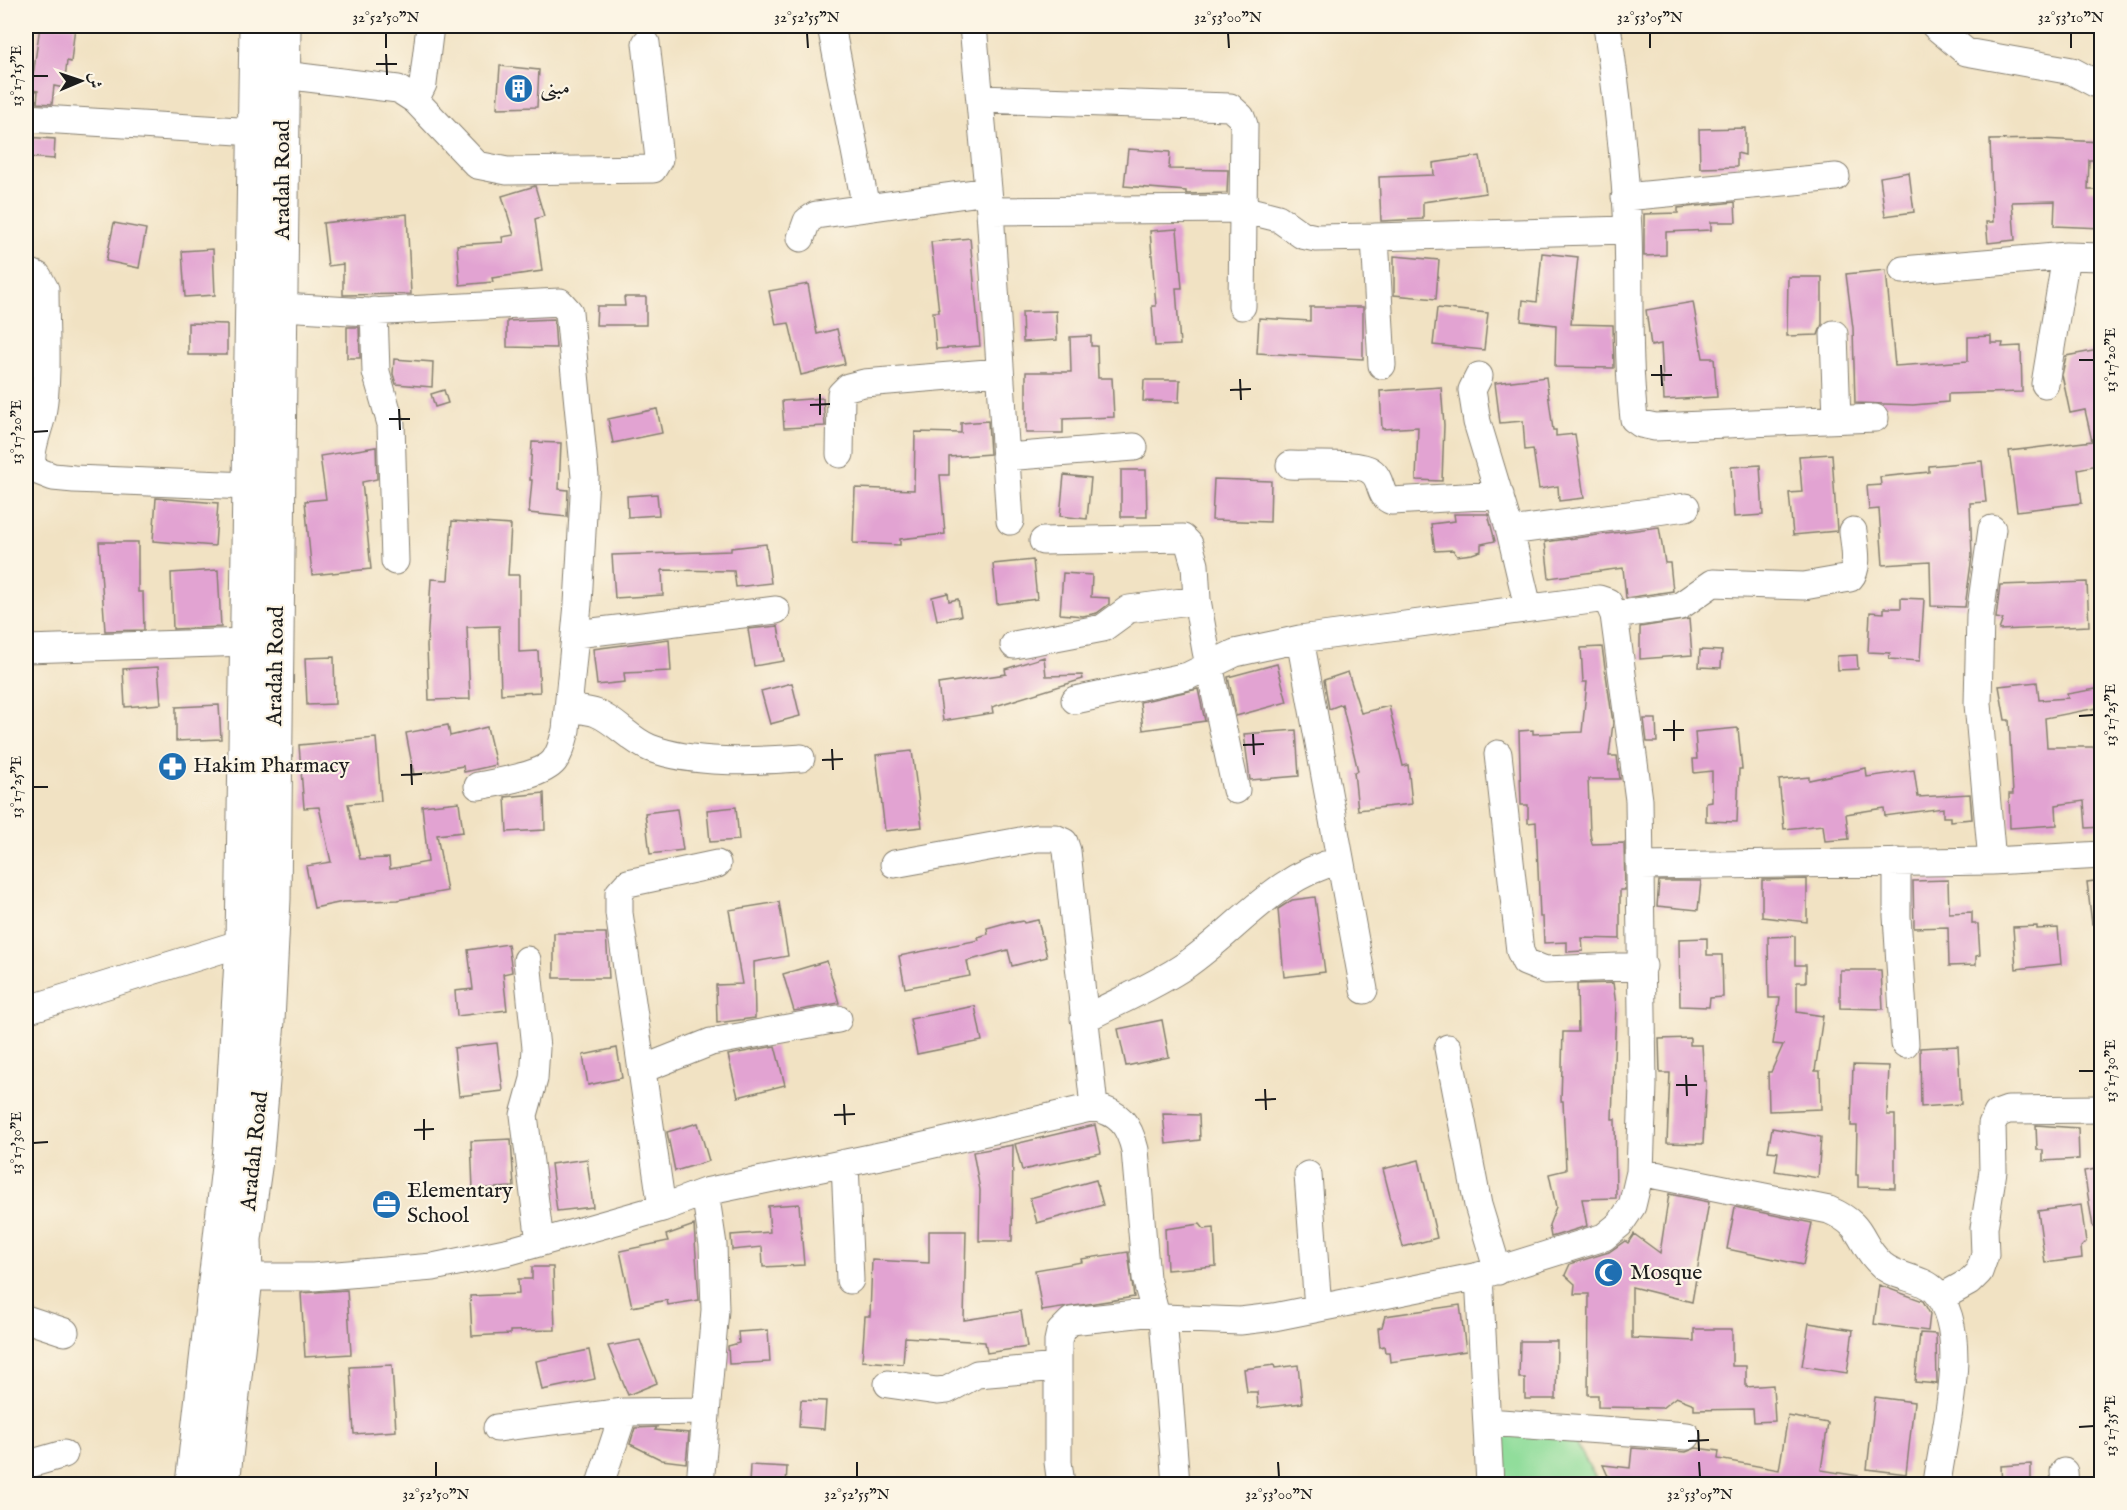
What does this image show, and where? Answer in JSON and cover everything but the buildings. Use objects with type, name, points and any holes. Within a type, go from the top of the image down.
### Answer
[{"type":"main road","points":[[192,1485],[231,1277],[230,1149],[242,943],[256,26]]},
{"type":"main road","name":"Aradah Road","points":[[223,1485],[231,1277],[245,1239],[257,1152],[267,1033],[274,899],[284,26]]},
{"type":"street","points":[[416,100],[423,84],[430,26]]},
{"type":"street","points":[[831,26],[866,208]]},
{"type":"street","points":[[973,26],[989,201],[1010,521]]},
{"type":"street","points":[[1607,26],[1618,99],[1628,230],[1628,325],[1635,419],[1641,424],[1655,427],[1875,418]]},
{"type":"street","points":[[1935,26],[1966,52],[2072,71],[2102,87]]},
{"type":"street","points":[[284,75],[398,89],[416,100],[470,159],[486,168],[507,171],[653,169],[659,159],[646,43]]},
{"type":"street","points":[[980,99],[1230,107],[1241,117],[1244,125],[1242,306]]},
{"type":"street","points":[[26,118],[255,132]]},
{"type":"street","points":[[1625,197],[1836,177]]},
{"type":"street","points":[[801,238],[807,221],[816,215],[866,208],[989,201],[1242,209],[1278,218],[1302,235],[1316,238],[1628,230]]},
{"type":"street","points":[[1375,237],[1382,365]]},
{"type":"street","points":[[1903,270],[2066,256],[2102,257]]},
{"type":"street","points":[[2045,384],[2066,256]]},
{"type":"street","points":[[26,271],[38,276],[45,289],[45,385],[40,428],[32,455],[35,470],[52,477],[74,479],[249,486]]},
{"type":"street","points":[[282,307],[374,311],[545,302],[560,302],[565,306],[570,320],[571,356],[585,477],[576,634],[566,730],[560,750],[552,763],[538,771],[478,786]]},
{"type":"street","points":[[374,311],[375,366],[391,424],[395,561]]},
{"type":"street","points":[[1834,334],[1837,419]]},
{"type":"street","points":[[840,454],[841,394],[848,387],[864,383],[1000,372]]},
{"type":"street","points":[[1479,376],[1472,390],[1477,422],[1510,531],[1528,607]]},
{"type":"street","points":[[1005,457],[1134,447]]},
{"type":"street","points":[[1290,465],[1366,468],[1377,476],[1384,496],[1392,501],[1500,495]]},
{"type":"street","points":[[1510,531],[1686,507]]},
{"type":"street","points":[[1992,529],[1980,615],[1978,704],[1992,861]]},
{"type":"street","points":[[1614,615],[1680,606],[1713,583],[1803,586],[1850,578],[1854,572],[1855,562],[1852,531]]},
{"type":"street","points":[[1043,541],[1183,538],[1192,553],[1197,600],[1236,790]]},
{"type":"street","points":[[1060,1485],[1058,1341],[1060,1332],[1071,1321],[1159,1315],[1240,1321],[1318,1308],[1489,1273],[1604,1237],[1620,1224],[1632,1206],[1640,1172],[1643,1085],[1639,800],[1614,615],[1608,602],[1599,599],[1528,607],[1300,639],[1235,653],[1179,679],[1075,700]]},
{"type":"street","points":[[1014,645],[1103,628],[1129,609],[1197,600]]},
{"type":"street","points":[[576,634],[776,610]]},
{"type":"street","points":[[1300,639],[1364,990]]},
{"type":"street","points":[[26,649],[248,642]]},
{"type":"street","points":[[569,708],[595,713],[610,721],[630,737],[665,753],[747,761],[801,758]]},
{"type":"street","points":[[1498,754],[1520,951],[1526,962],[1545,970],[1643,966]]},
{"type":"street","points":[[894,864],[1037,838],[1055,838],[1064,842],[1068,851],[1094,1107]]},
{"type":"street","points":[[1641,866],[1992,861],[2102,855]]},
{"type":"street","points":[[1084,1019],[1184,966],[1229,933],[1277,888],[1324,864],[1340,861]]},
{"type":"street","points":[[1897,862],[1897,916],[1905,1044]]},
{"type":"street","points":[[662,1208],[644,1069],[619,913],[619,893],[628,883],[717,864]]},
{"type":"street","points":[[26,1010],[242,943]]},
{"type":"street","points":[[527,960],[536,1048],[534,1079],[524,1115],[540,1242]]},
{"type":"street","points":[[644,1069],[711,1042],[838,1019]]},
{"type":"street","points":[[1448,1048],[1489,1273],[1487,1422],[1490,1485]]},
{"type":"street","points":[[231,1277],[313,1277],[433,1267],[540,1242],[662,1208],[705,1192],[1094,1107],[1120,1116],[1131,1133],[1135,1150],[1146,1278],[1159,1315],[1176,1485]]},
{"type":"street","points":[[1940,1298],[1969,1282],[1979,1272],[1985,1255],[1984,1228],[1993,1171],[1992,1124],[1997,1114],[2008,1110],[2102,1109]]},
{"type":"street","points":[[845,1163],[850,1280]]},
{"type":"street","points":[[1640,1172],[1838,1214],[1847,1218],[1859,1231],[1869,1251],[1883,1267],[1933,1289],[1940,1298],[1953,1341],[1955,1368],[1937,1485]]},
{"type":"street","points":[[1308,1175],[1318,1308]]},
{"type":"street","points":[[700,1485],[715,1310],[713,1245],[705,1192]]},
{"type":"street","points":[[26,1319],[65,1332]]},
{"type":"street","points":[[888,1384],[936,1391],[947,1390],[977,1374],[1058,1367]]},
{"type":"street","points":[[497,1428],[624,1412],[706,1411]]},
{"type":"street","points":[[600,1485],[624,1412]]},
{"type":"street","points":[[1487,1422],[1687,1436]]},
{"type":"street","points":[[26,1465],[64,1454]]},
{"type":"green space","points":[[1495,1428],[1570,1432],[1599,1484],[1496,1484]]},
{"type":"place","name":"مبنى","points":[[519,88]]},
{"type":"place","name":"Hakim Pharmacy","points":[[172,766]]},
{"type":"place","name":"Elementary School","points":[[386,1204]]},
{"type":"place","name":"Mosque","points":[[1609,1273]]}]
